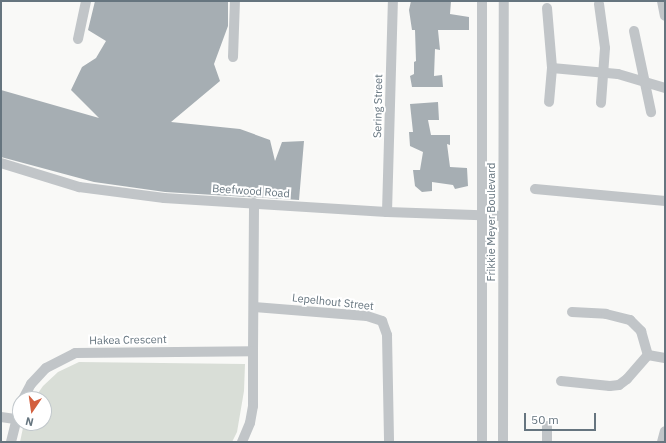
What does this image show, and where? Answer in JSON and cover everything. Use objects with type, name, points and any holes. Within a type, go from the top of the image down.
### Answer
[{"type":"street","points":[[78,39],[86,1]]},
{"type":"street","points":[[233,57],[235,1]]},
{"type":"street","name":"Sering Street","points":[[388,212],[393,1]]},
{"type":"street","name":"Frikkie Meyer Boulevard","points":[[482,1],[482,442]]},
{"type":"street","name":"Frikkie Meyer Boulevard","points":[[503,442],[504,1]]},
{"type":"street","points":[[662,1],[665,16]]},
{"type":"street","points":[[599,4],[604,33],[601,103]]},
{"type":"street","points":[[547,8],[552,68],[549,102]]},
{"type":"street","points":[[634,31],[651,112]]},
{"type":"street","points":[[552,68],[603,72],[626,76],[665,88]]},
{"type":"street","name":"Beefwood Road","points":[[1,163],[79,187],[164,198],[388,212],[483,214],[503,216]]},
{"type":"street","points":[[535,189],[665,201]]},
{"type":"street","points":[[242,442],[250,423],[253,406],[254,204]]},
{"type":"street","name":"Lepelhout Street","points":[[254,307],[367,316],[382,321],[387,335],[389,442]]},
{"type":"street","points":[[572,312],[606,314],[630,320],[641,330],[648,355]]},
{"type":"street","name":"Hakea Crescent","points":[[27,391],[31,384],[46,368],[76,353],[253,351]]},
{"type":"street","points":[[648,355],[665,358]]},
{"type":"street","points":[[562,381],[610,386],[619,385],[627,379],[648,355]]},
{"type":"street","points":[[1,417],[12,419]]},
{"type":"street","points":[[547,426],[547,442]]},
{"type":"street","points":[[11,442],[13,431]]},
{"type":"street","points":[[662,442],[665,431]]},
{"type":"shaded area","points":[[79,362],[245,364],[244,391],[237,432],[232,442],[20,442],[22,431],[52,431],[52,391],[40,391],[58,372]]},
{"type":"building","points":[[95,1],[228,1],[228,26],[214,64],[220,81],[171,122],[240,129],[270,140],[275,161],[282,142],[304,141],[299,200],[165,192],[94,182],[1,157],[1,90],[99,118],[71,90],[82,67],[96,58],[106,41],[88,30]]},
{"type":"building","points":[[411,1],[451,1],[450,14],[469,17],[469,30],[438,30],[440,50],[435,49],[434,76],[442,75],[443,87],[412,87],[410,76],[414,74],[414,62],[416,61],[415,30],[412,30],[409,10]]},
{"type":"building","points":[[438,102],[439,120],[428,120],[431,135],[450,135],[450,145],[447,144],[450,167],[467,168],[468,186],[455,189],[453,185],[432,182],[432,191],[422,192],[415,186],[413,170],[420,170],[423,152],[410,146],[409,132],[413,132],[410,104]]}]
